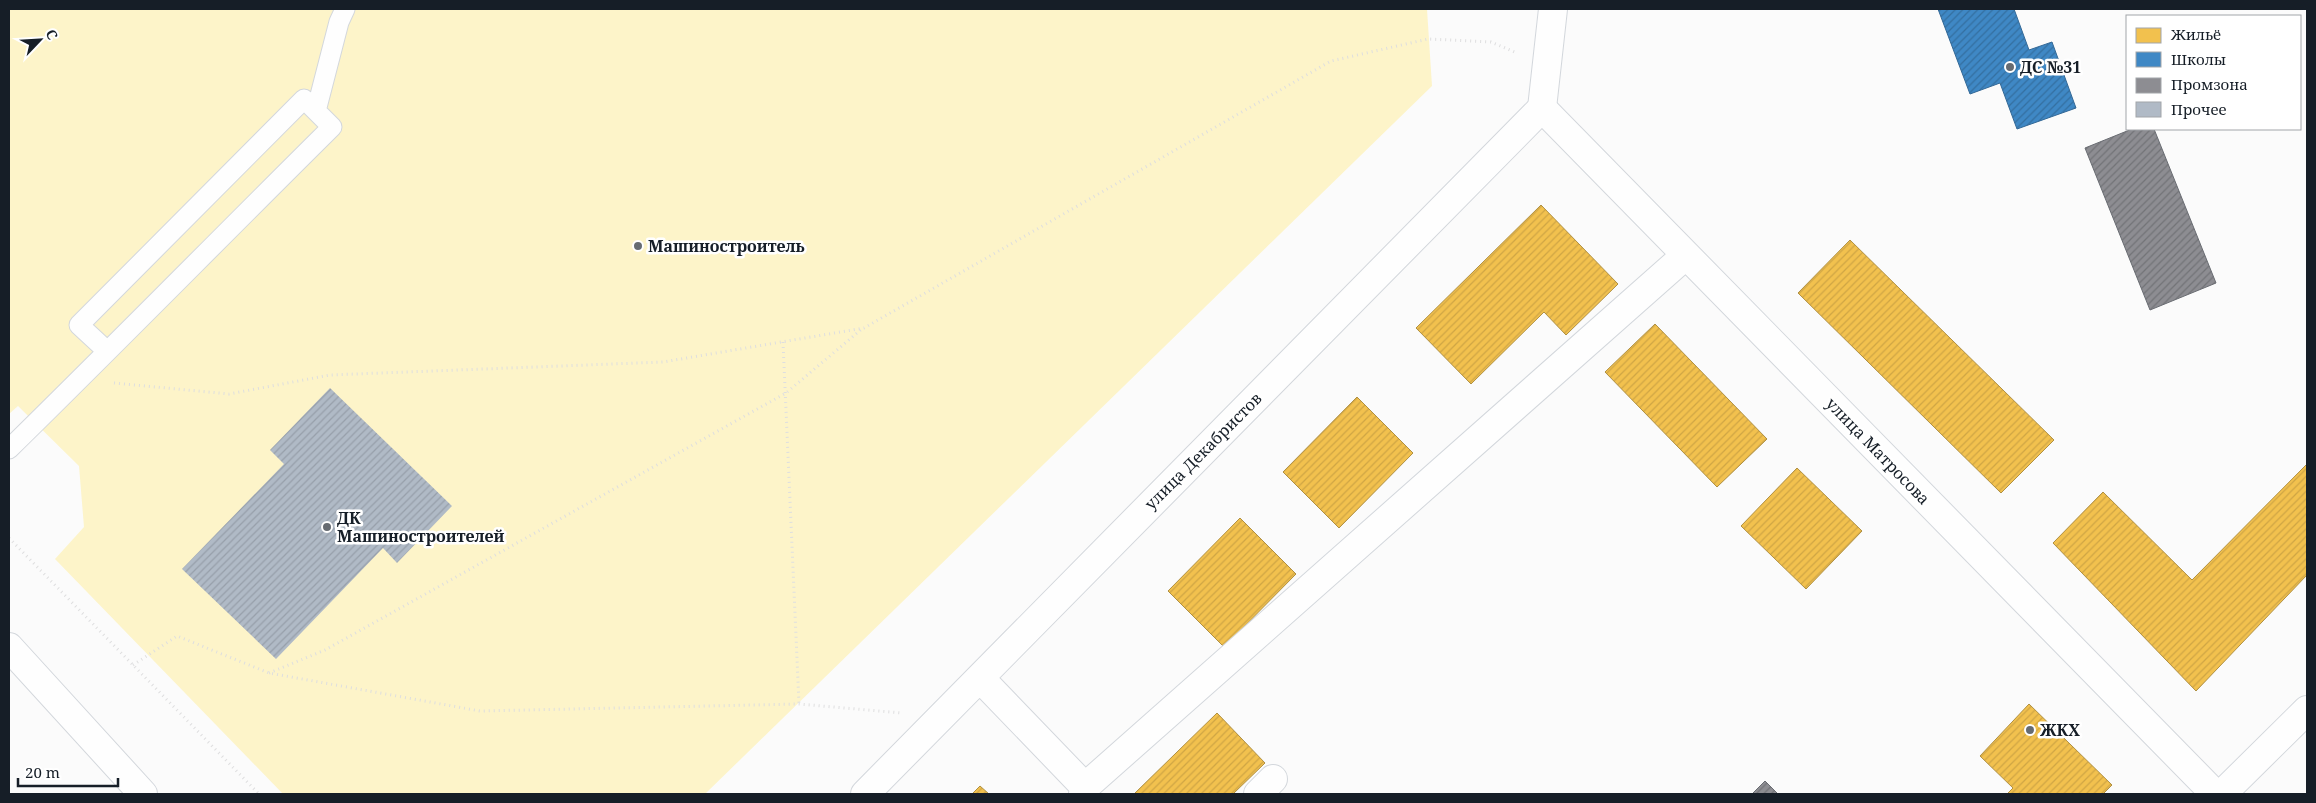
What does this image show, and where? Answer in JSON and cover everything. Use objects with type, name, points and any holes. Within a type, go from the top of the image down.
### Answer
[{"type":"street","points":[[1542,108],[1553,9]]},
{"type":"street","name":"улица Матросова","points":[[1542,108],[2215,794]]},
{"type":"street","name":"улица Декабристов","points":[[865,794],[1542,108]]},
{"type":"street","points":[[980,678],[1084,791],[1686,255]]},
{"type":"street","points":[[9,647],[143,794]]},
{"type":"street","points":[[2222,794],[2307,710]]},
{"type":"lane","points":[[316,111],[345,9]]},
{"type":"lane","points":[[9,449],[79,380],[107,352],[332,127],[304,99],[78,325],[107,352]]},
{"type":"path","points":[[269,673],[325,650],[786,393],[864,328],[1331,61],[1428,39],[1491,42],[1546,64]]},
{"type":"path","points":[[79,380],[229,394],[330,375],[663,362],[864,328]]},
{"type":"path","points":[[783,342],[799,704]]},
{"type":"path","points":[[9,538],[259,794]]},
{"type":"path","points":[[133,665],[178,636],[269,673],[480,711],[799,704],[942,716]]},
{"type":"shaded area","name":"Машиностроитель","points":[[9,9],[1427,9],[1432,86],[705,794],[283,794],[55,559],[84,527],[79,466],[18,406],[9,414]]},
{"type":"building: Жильё","points":[[1541,205],[1618,284],[1566,335],[1544,312],[1471,384],[1416,328]]},
{"type":"building: Жильё","points":[[1850,240],[2054,440],[2001,493],[1798,293]]},
{"type":"building: Жильё","points":[[1655,324],[1767,439],[1717,487],[1605,372]]},
{"type":"building: Жильё","points":[[1357,397],[1413,453],[1339,528],[1283,472]]},
{"type":"building: Жильё","points":[[2307,464],[2307,575],[2196,691],[2053,543],[2103,492],[2192,580]]},
{"type":"building: Жильё","points":[[1797,468],[1862,531],[1806,589],[1741,526]]},
{"type":"building: Жильё","points":[[1240,518],[1296,574],[1224,647],[1168,591]]},
{"type":"building: Жильё","name":"ЖКХ","points":[[2029,704],[2112,785],[2103,794],[2007,794],[2013,788],[1980,756]]},
{"type":"building: Жильё","points":[[1217,713],[1265,763],[1233,794],[1134,794]]},
{"type":"building: Жильё","points":[[980,786],[989,794],[972,794]]},
{"type":"building: Школы","name":"ДС №31","points":[[1938,9],[2014,9],[2029,50],[2052,42],[2076,108],[2017,129],[2000,83],[1970,94]]},
{"type":"building: Промзона","points":[[2130,130],[2154,130],[2216,283],[2150,310],[2085,148]]},
{"type":"building: Промзона","points":[[1765,781],[1778,794],[1752,794]]},
{"type":"building: Прочее","name":"ДК Машиностроителей","points":[[330,388],[452,506],[397,563],[383,548],[276,659],[182,569],[284,464],[270,450]]},
{"type":"place","name":"ДС №31","points":[[2010,67]]},
{"type":"place","name":"Машиностроитель","points":[[638,246]]},
{"type":"place","name":"ДК Машиностроителей","points":[[327,527]]},
{"type":"place","name":"ЖКХ","points":[[2030,730]]}]
